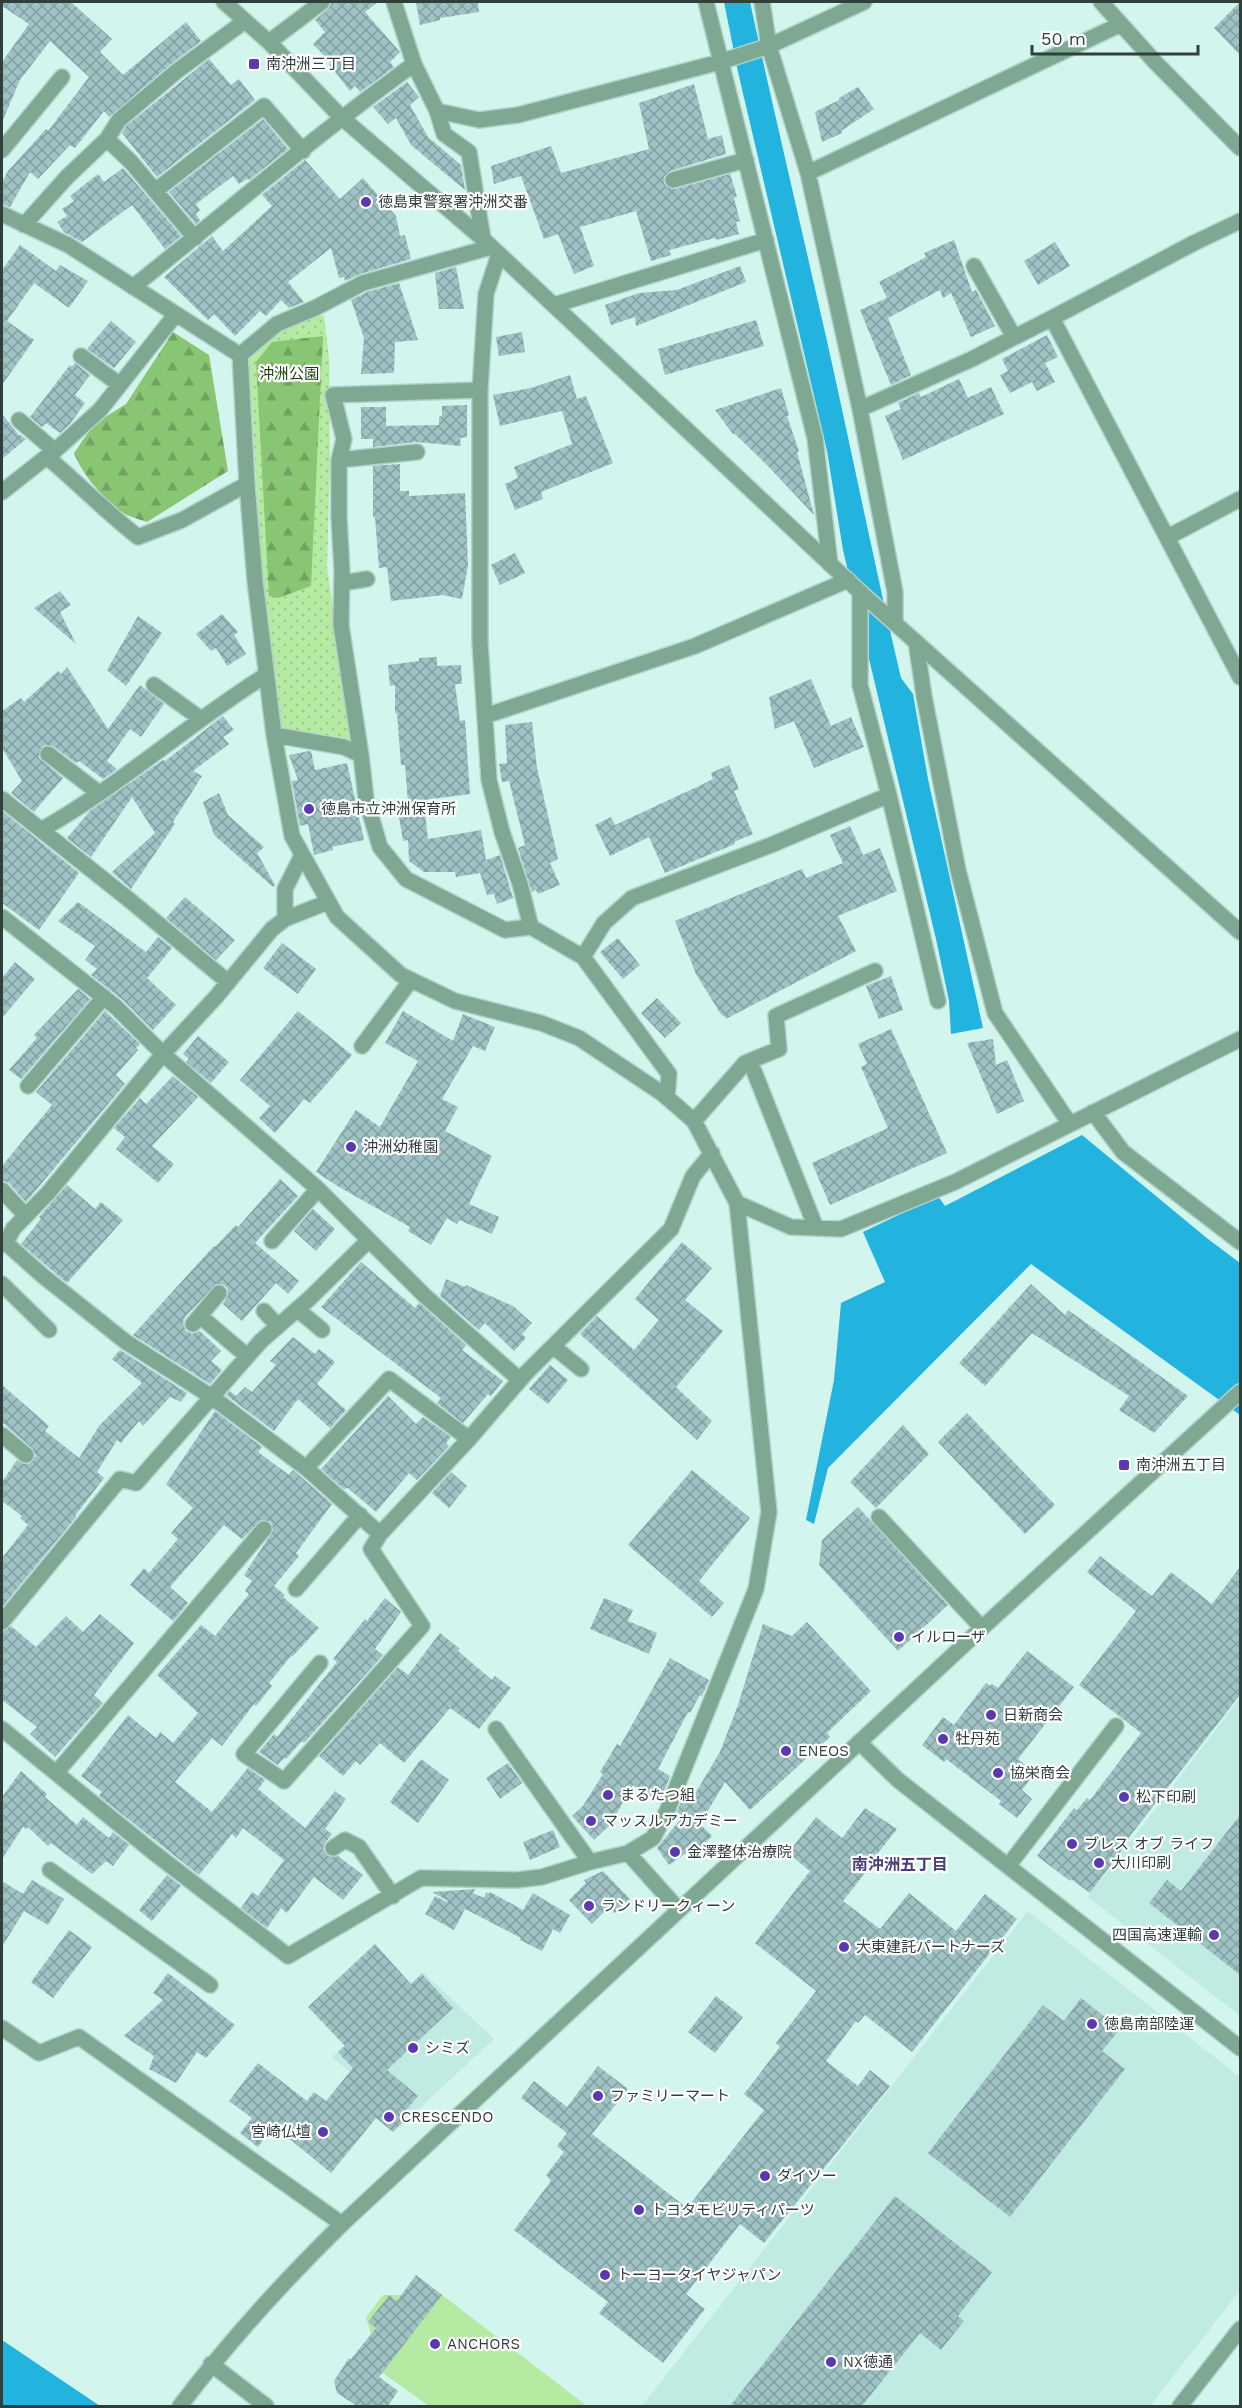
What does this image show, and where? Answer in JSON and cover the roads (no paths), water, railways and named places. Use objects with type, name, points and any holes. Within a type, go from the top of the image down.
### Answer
[{"type":"street","points":[[224,2],[269,42],[341,117],[491,246],[830,564],[1240,932]]},
{"type":"street","points":[[269,42],[322,2]]},
{"type":"street","points":[[394,2],[414,64],[437,111],[444,134],[469,152],[491,246],[480,390],[480,642],[489,780],[531,927]]},
{"type":"street","points":[[706,2],[815,438],[830,564]]},
{"type":"street","points":[[762,2],[769,46],[808,173],[860,409],[896,592],[895,623]]},
{"type":"street","points":[[437,111],[479,120],[518,115],[720,62],[769,46],[864,2]]},
{"type":"street","points":[[1101,2],[1156,63],[1240,148]]},
{"type":"street","points":[[24,225],[107,139],[120,120],[177,71],[245,21]]},
{"type":"street","points":[[808,173],[1121,24]]},
{"type":"street","points":[[133,287],[303,151],[341,117],[414,64]]},
{"type":"street","points":[[2,150],[62,77]]},
{"type":"street","points":[[155,191],[264,106],[303,151]]},
{"type":"street","points":[[107,139],[130,162],[195,238]]},
{"type":"street","points":[[673,180],[746,160]]},
{"type":"street","points":[[2,214],[68,245],[240,355]]},
{"type":"street","points":[[860,409],[972,358],[1240,221]]},
{"type":"street","points":[[554,305],[766,240]]},
{"type":"street","points":[[240,355],[278,324],[363,283],[491,246]]},
{"type":"street","points":[[974,266],[1014,337]]},
{"type":"street","points":[[2,492],[51,454],[100,410],[176,314]]},
{"type":"street","points":[[1052,318],[1240,676]]},
{"type":"street","points":[[2,1729],[153,1852],[288,1956],[422,1878],[516,1880],[542,1876],[628,1853],[653,1838],[668,1811],[756,1589],[769,1512],[742,1227],[737,1203],[694,1121],[667,1098],[579,1038],[542,1023],[455,1001],[401,975],[337,917],[292,836],[266,675],[246,484],[240,355]]},
{"type":"street","points":[[81,356],[120,386]]},
{"type":"street","points":[[480,390],[333,395],[344,439],[339,460],[341,625],[353,694],[366,799],[380,847],[406,879],[505,930],[531,927],[583,957],[669,1074],[667,1098]]},
{"type":"street","points":[[19,420],[113,518],[138,537],[182,520],[246,484]]},
{"type":"street","points":[[339,460],[417,452]]},
{"type":"street","points":[[1168,537],[1240,499]]},
{"type":"street","points":[[342,583],[367,579]]},
{"type":"street","points":[[485,716],[695,646],[848,580]]},
{"type":"street","points":[[860,591],[860,685],[938,1001]]},
{"type":"street","points":[[916,642],[924,696],[958,870],[995,1013],[1070,1124]]},
{"type":"street","points":[[41,830],[73,812],[226,700],[266,675]]},
{"type":"street","points":[[154,685],[201,719]]},
{"type":"street","points":[[274,735],[344,747],[361,755]]},
{"type":"street","points":[[48,754],[99,794]]},
{"type":"street","points":[[583,957],[604,923],[632,898],[771,845],[889,795]]},
{"type":"street","points":[[2,799],[228,982]]},
{"type":"street","points":[[285,919],[285,888],[302,855]]},
{"type":"street","points":[[328,902],[285,919],[272,929],[163,1054],[48,1193],[12,1229],[4,1244],[126,1342],[212,1397],[306,1468],[380,1534]]},
{"type":"street","points":[[2,918],[104,997],[163,1054],[318,1189],[425,1296],[520,1380]]},
{"type":"street","points":[[694,1121],[745,1063],[779,1049],[776,1016],[875,970]]},
{"type":"street","points":[[362,1046],[411,980]]},
{"type":"street","points":[[28,1086],[104,997]]},
{"type":"street","points":[[737,1203],[791,1227],[841,1230],[955,1182],[1240,1039]]},
{"type":"street","points":[[750,1061],[816,1228]]},
{"type":"street","points":[[1094,1113],[1123,1152],[1240,1242]]},
{"type":"street","points":[[320,1663],[244,1754],[284,1781],[422,1626],[371,1549],[380,1534],[469,1439],[520,1380],[670,1228],[693,1176],[712,1153]]},
{"type":"street","points":[[272,1241],[318,1189]]},
{"type":"street","points":[[2,1190],[26,1216]]},
{"type":"street","points":[[2,1622],[120,1479],[136,1483],[247,1356],[369,1240]]},
{"type":"street","points":[[2,1284],[49,1330]]},
{"type":"street","points":[[219,1293],[197,1320],[247,1356]]},
{"type":"street","points":[[297,1309],[322,1330]]},
{"type":"street","points":[[264,1311],[278,1326]]},
{"type":"street","points":[[554,1347],[581,1369]]},
{"type":"street","points":[[306,1468],[389,1379],[469,1439]]},
{"type":"street","points":[[180,2406],[212,2364],[276,2292],[342,2224],[982,1628],[1240,1392]]},
{"type":"street","points":[[2,1436],[26,1455]]},
{"type":"street","points":[[296,1589],[360,1515]]},
{"type":"street","points":[[879,1517],[982,1628]]},
{"type":"street","points":[[57,1772],[264,1529]]},
{"type":"street","points":[[1008,1866],[1116,1726]]},
{"type":"street","points":[[496,1729],[590,1862]]},
{"type":"street","points":[[859,1742],[898,1780],[1240,2048]]},
{"type":"street","points":[[333,1848],[345,1840],[359,1847],[393,1896]]},
{"type":"street","points":[[628,1853],[679,1910]]},
{"type":"street","points":[[50,1870],[210,1985]]},
{"type":"street","points":[[2,2028],[39,2053],[79,2037],[342,2224]]},
{"type":"street","points":[[1180,2406],[1240,2329]]},
{"type":"street","points":[[212,2364],[266,2406]]},
{"type":"water","points":[[724,2],[750,2],[901,678],[913,694],[928,779],[983,1028],[951,1034],[949,1001],[936,939],[843,550],[827,451],[738,72]]},
{"type":"water","points":[[1082,1135],[1240,1263],[1240,1415],[1031,1264],[828,1468],[814,1524],[806,1520],[834,1380],[841,1303],[885,1282],[863,1232],[938,1196],[945,1206]]},
{"type":"water","points":[[2,2340],[100,2406],[2,2406]]},
{"type":"place","name":"南沖洲三丁目","points":[[254,64]]},
{"type":"place","name":"徳島東警察署沖洲交番","points":[[366,202]]},
{"type":"place","name":"徳島市立沖洲保育所","points":[[309,809]]},
{"type":"place","name":"沖洲幼稚園","points":[[351,1147]]},
{"type":"place","name":"南沖洲五丁目","points":[[1124,1465]]},
{"type":"place","name":"イルローザ","points":[[899,1637]]},
{"type":"place","name":"日新商会","points":[[991,1715]]},
{"type":"place","name":"牡丹苑","points":[[943,1739]]},
{"type":"place","name":"ENEOS","points":[[786,1751]]},
{"type":"place","name":"協栄商会","points":[[998,1773]]},
{"type":"place","name":"まるたつ組","points":[[608,1795]]},
{"type":"place","name":"松下印刷","points":[[1124,1797]]},
{"type":"place","name":"マッスルアカデミー","points":[[591,1821]]},
{"type":"place","name":"ブレス オブ ライフ","points":[[1072,1844]]},
{"type":"place","name":"金澤整体治療院","points":[[675,1852]]},
{"type":"place","name":"大川印刷","points":[[1099,1863]]},
{"type":"place","name":"ランドリークィーン","points":[[589,1906]]},
{"type":"place","name":"四国高速運輸","points":[[1214,1935]]},
{"type":"place","name":"大東建託パートナーズ","points":[[844,1947]]},
{"type":"place","name":"徳島南部陸運","points":[[1092,2024]]},
{"type":"place","name":"シミズ","points":[[413,2048]]},
{"type":"place","name":"ファミリーマート","points":[[598,2096]]},
{"type":"place","name":"CRESCENDO","points":[[389,2117]]},
{"type":"place","name":"宮崎仏壇","points":[[323,2132]]},
{"type":"place","name":"ダイソー","points":[[765,2176]]},
{"type":"place","name":"トヨタモビリティパーツ","points":[[639,2210]]},
{"type":"place","name":"トーヨータイヤジャパン","points":[[605,2275]]},
{"type":"place","name":"ANCHORS","points":[[435,2344]]},
{"type":"place","name":"NX徳通","points":[[831,2362]]},
{"type":"district","name":"南沖洲五丁目","points":[[900,1864]]},
{"type":"park label","name":"沖洲公園","points":[[289,374]]}]
